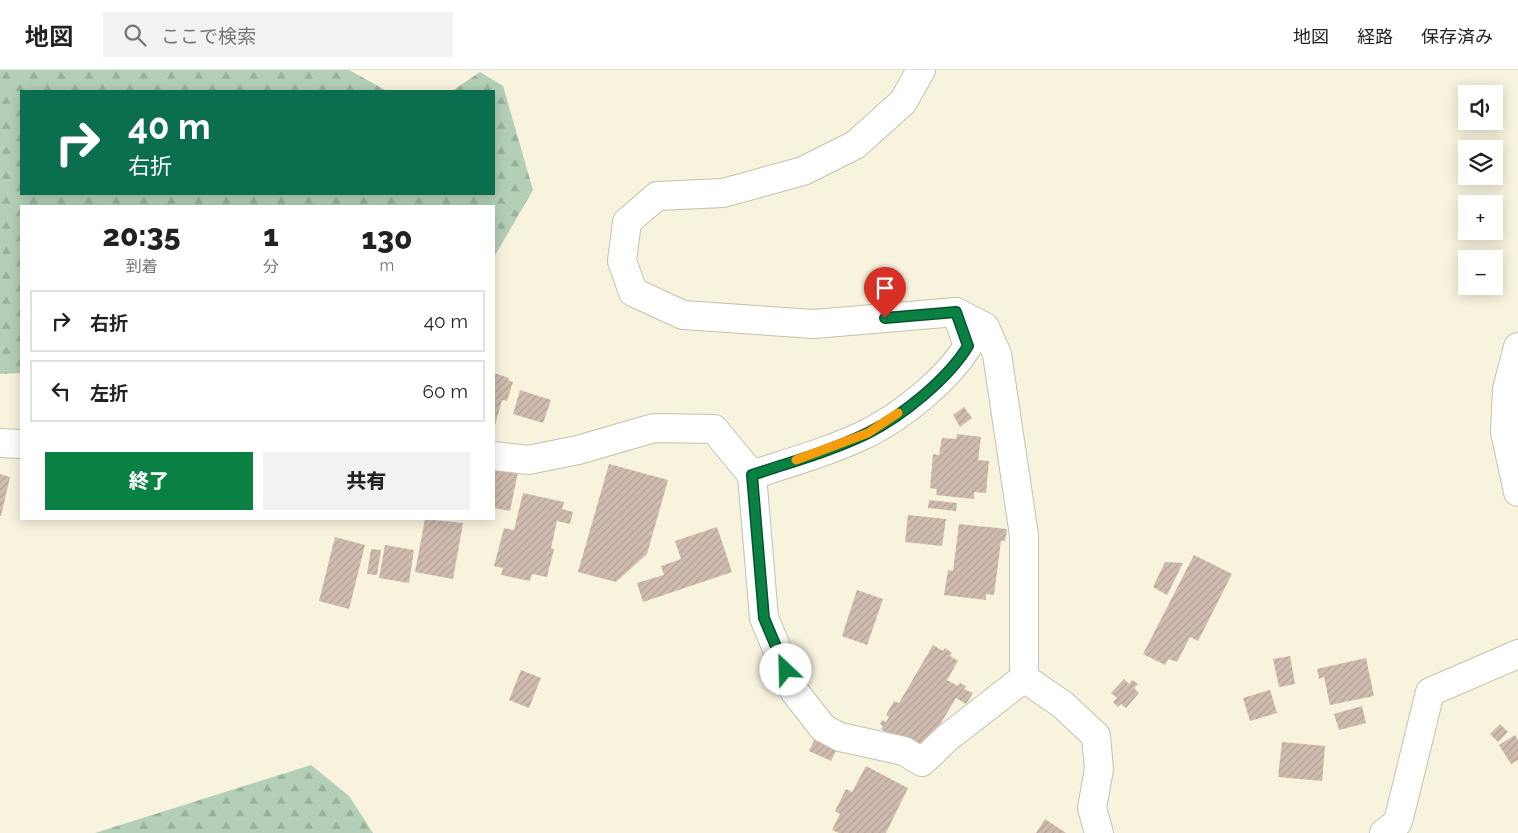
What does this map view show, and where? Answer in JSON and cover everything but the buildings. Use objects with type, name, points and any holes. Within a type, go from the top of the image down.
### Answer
[{"type":"street","points":[[921,70],[904,102],[856,145],[803,170],[723,193],[656,196],[627,222],[622,261],[633,292],[683,315],[814,324],[956,312],[985,327],[997,354],[1024,535],[1024,678]]},
{"type":"street","points":[[752,475],[868,433],[913,403],[956,365],[968,346],[956,312]]},
{"type":"street","points":[[1518,347],[1507,389],[1505,432],[1518,492]]},
{"type":"street","points":[[495,456],[528,460],[578,450],[654,428],[714,429],[752,475],[764,618],[795,692],[823,728],[840,737],[904,751],[922,762],[947,738],[1024,678]]},
{"type":"street","points":[[0,443],[20,444]]},
{"type":"street","points":[[1384,833],[1398,822],[1430,692],[1518,654]]},
{"type":"street","points":[[1024,678],[1063,704],[1096,736],[1099,769],[1092,808],[1099,833]]},
{"type":"green space","points":[[0,70],[349,70],[385,90],[20,90],[20,195],[495,195],[495,90],[453,90],[480,72],[503,86],[533,190],[495,255],[495,205],[20,205],[20,373],[0,374]]},
{"type":"green space","points":[[311,765],[349,796],[373,833],[95,833]]},
{"type":"slow traffic","points":[[796,460],[868,433],[898,413]]},
{"type":"route","points":[[786,670],[764,618],[752,475],[815,454],[868,433],[913,403],[956,365],[968,346],[956,312],[885,318]]}]
